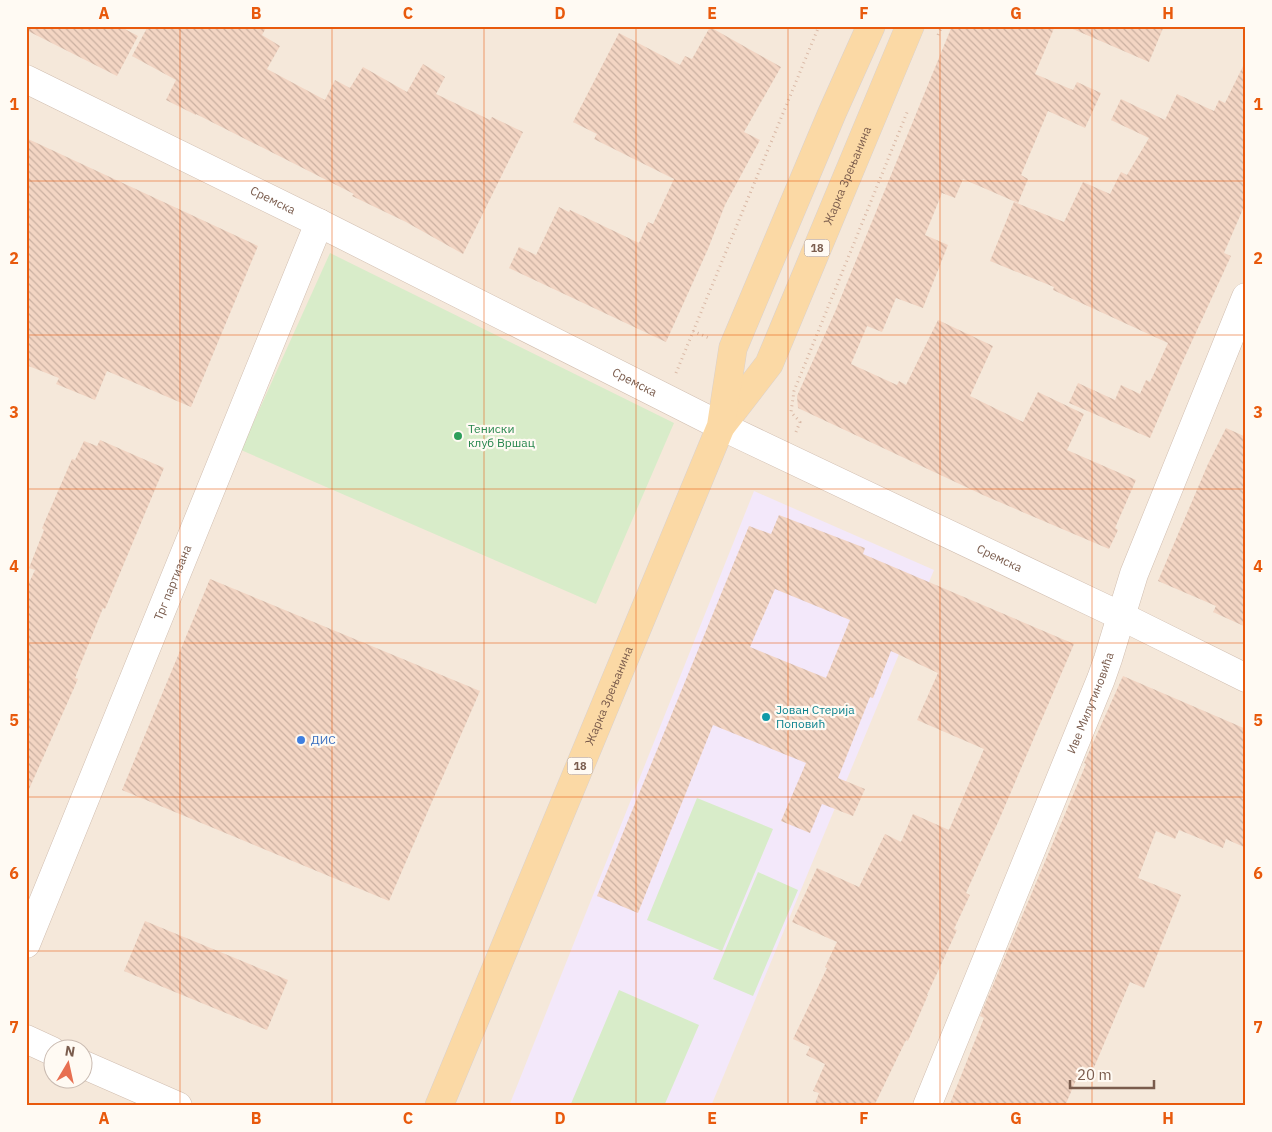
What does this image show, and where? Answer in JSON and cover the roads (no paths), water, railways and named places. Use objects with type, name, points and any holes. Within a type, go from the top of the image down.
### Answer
[{"type":"main road","name":"Жарка Зрењанина","points":[[440,1106],[721,426],[733,348],[832,113],[871,26]]},
{"type":"main road","name":"Жарка Зрењанина","points":[[721,426],[769,364],[910,26]]},
{"type":"street","name":"Сремска","points":[[26,80],[319,223],[721,426],[1121,616],[1246,678]]},
{"type":"street","name":"Трг партизана","points":[[26,944],[319,223]]},
{"type":"street","name":"Иве Милутиновића","points":[[926,1106],[1101,679],[1134,574],[1246,297]]},
{"type":"street","points":[[26,1039],[42,1046]]},
{"type":"street","points":[[92,1068],[178,1106]]},
{"type":"place","name":"Тениски клуб Вршац","points":[[458,436]]},
{"type":"place","name":"Јован Стерија Поповић","points":[[766,717]]},
{"type":"place","name":"ДИС","points":[[301,740]]}]
